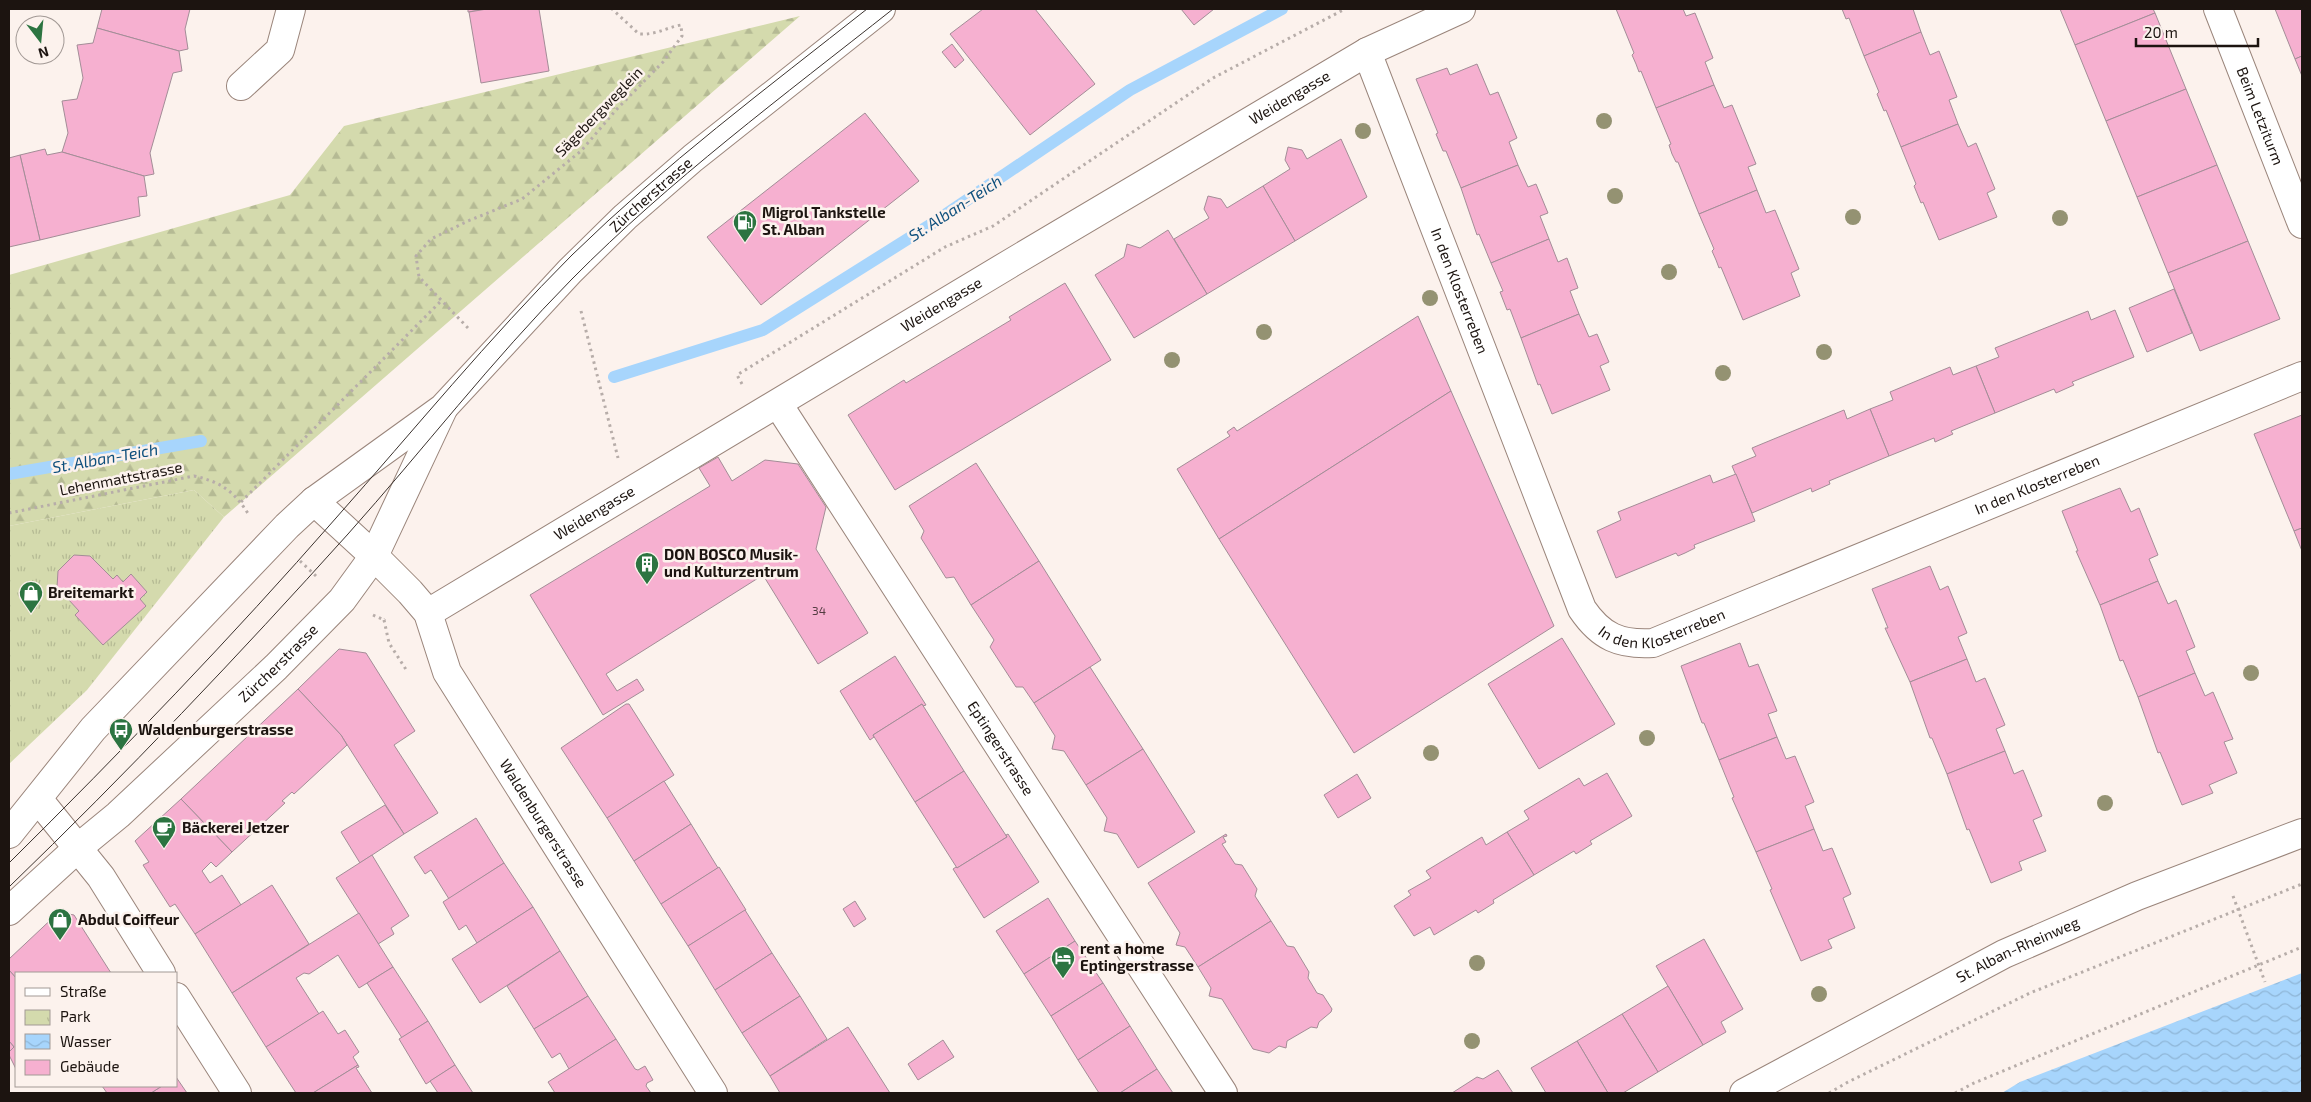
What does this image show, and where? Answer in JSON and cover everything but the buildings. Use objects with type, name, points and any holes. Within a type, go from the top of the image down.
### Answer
[{"type":"street","points":[[241,86],[280,50],[291,9]]},
{"type":"street","name":"Zürcherstrasse","points":[[9,834],[93,729],[274,538],[314,501],[443,408],[570,271],[624,217],[693,158],[881,9]]},
{"type":"street","name":"Weidengasse","points":[[428,613],[627,492],[778,404],[1011,263],[1367,52],[1461,9]]},
{"type":"street","name":"Beim Letziturm","points":[[2218,9],[2302,224]]},
{"type":"street","name":"In den Klosterreben","points":[[1367,52],[1582,608],[1600,631],[1613,638],[1633,644],[1654,643],[2302,376]]},
{"type":"street","name":"Eptingerstrasse","points":[[778,404],[1223,1093]]},
{"type":"street","name":"Zürcherstrasse","points":[[9,911],[118,814],[276,667],[342,600],[374,556],[443,408]]},
{"type":"street","name":"Waldenburgerstrasse","points":[[314,501],[374,556],[428,613],[447,672],[713,1093]]},
{"type":"street","points":[[38,799],[79,847],[101,877],[160,972]]},
{"type":"street","name":"St. Alban-Rheinweg","points":[[1744,1093],[2004,954],[2136,896],[2302,833]]},
{"type":"street","points":[[178,1000],[237,1093]]},
{"type":"path","points":[[734,390],[743,385],[737,375],[946,247],[993,226],[1213,78],[1344,9]]},
{"type":"path","name":"Sägebergweglein","points":[[241,502],[442,301],[419,277],[416,256],[432,239],[468,221],[522,199],[581,151],[616,110],[663,62],[682,36],[681,25],[670,27],[652,35],[639,34],[612,10]]},
{"type":"path","points":[[570,271],[627,492]]},
{"type":"path","name":"Lehenmattstrasse","points":[[9,513],[194,476],[216,481],[241,502],[251,517],[274,538]]},
{"type":"path","points":[[1829,1093],[2030,993],[2302,884]]},
{"type":"path","points":[[2244,924],[2265,982]]},
{"type":"path","points":[[1956,1093],[1974,1083],[2302,947]]},
{"type":"green space","points":[[800,16],[224,517],[194,490],[9,526],[9,275],[290,195],[344,126]]},
{"type":"green space","points":[[194,490],[224,517],[87,690],[9,764],[9,526]]},
{"type":"water","points":[[2302,973],[2302,1093],[2002,1093],[2020,1082]]},
{"type":"waterway","name":"St. Alban-Teich","points":[[614,377],[763,330],[933,223],[1130,90],[1282,9]]},
{"type":"waterway","name":"St. Alban-Teich","points":[[9,474],[201,441]]},
{"type":"tram line","points":[[9,863],[217,650],[297,562],[481,351],[572,255],[679,158],[867,9]]},
{"type":"tram line","points":[[9,887],[182,714],[266,624],[348,534],[514,341],[572,279],[648,207],[688,173],[893,9]]},
{"type":"place","name":"Migrol Tankstelle St. Alban","points":[[745,243]]},
{"type":"place","name":"DON BOSCO Musik- und Kulturzentrum","points":[[647,585]]},
{"type":"place","name":"Breitemarkt","points":[[31,614]]},
{"type":"place","name":"Waldenburgerstrasse","points":[[121,751]]},
{"type":"place","name":"Bäckerei Jetzer","points":[[164,849]]},
{"type":"place","name":"Abdul Coiffeur","points":[[60,941]]},
{"type":"place","name":"rent a home Eptingerstrasse","points":[[1063,979]]}]
